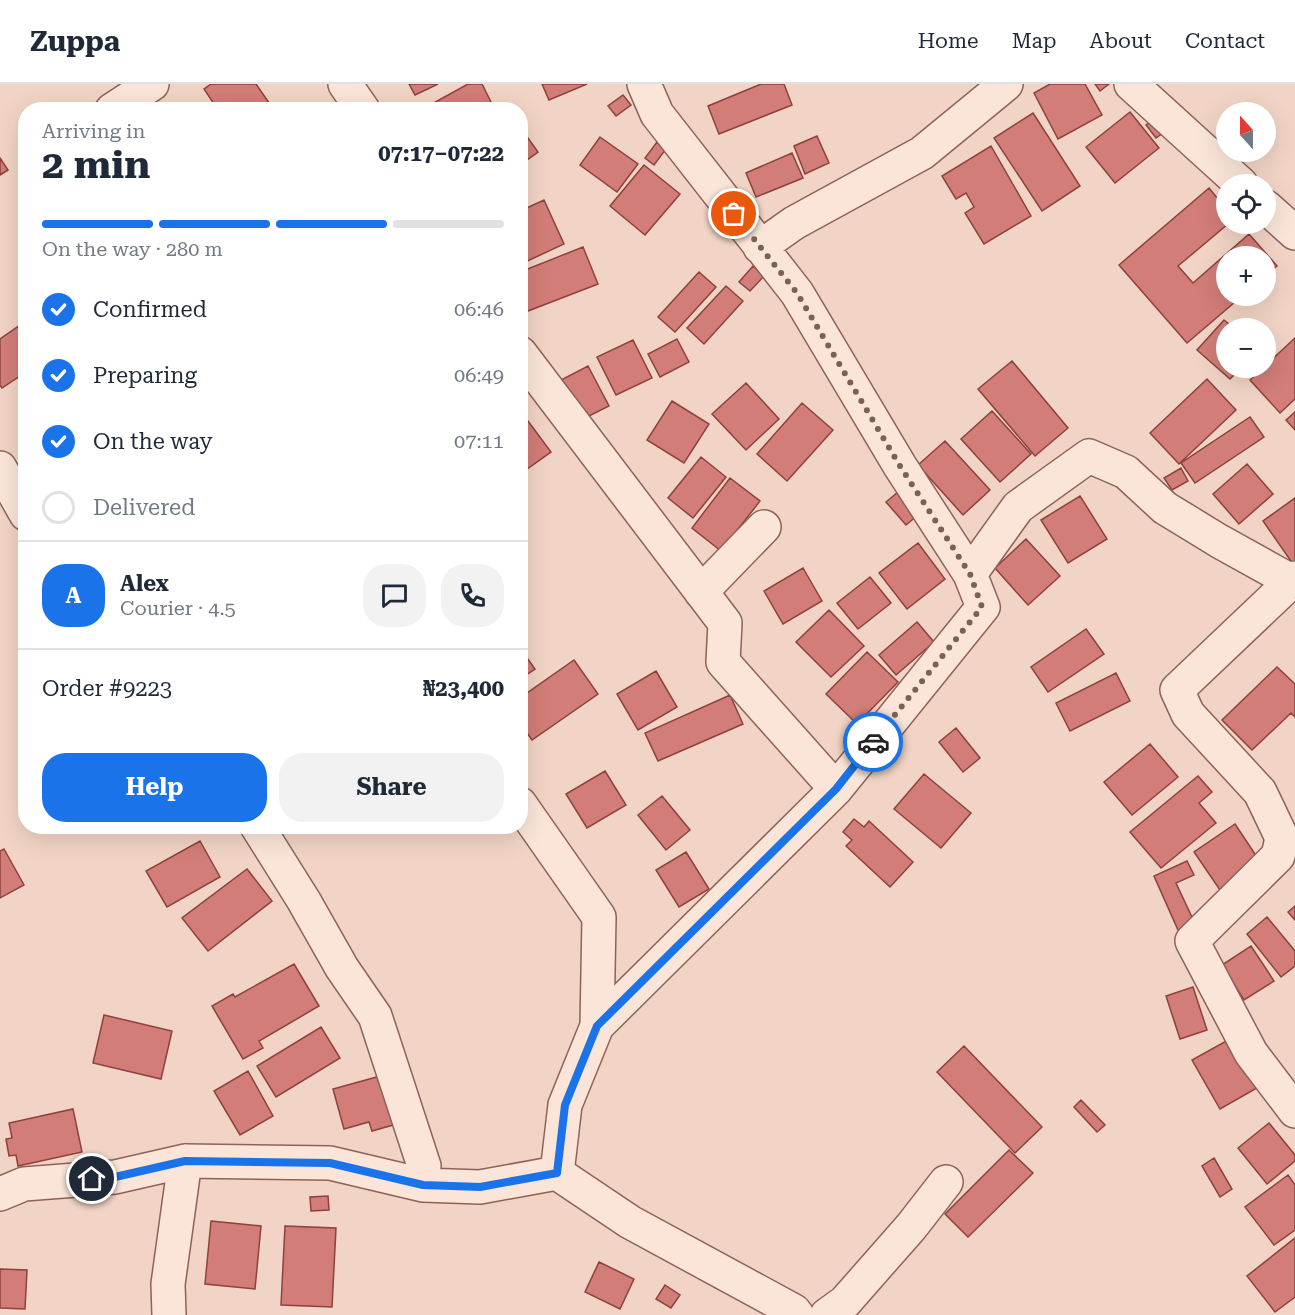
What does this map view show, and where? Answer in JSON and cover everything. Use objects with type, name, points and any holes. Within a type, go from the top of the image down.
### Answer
[{"type":"street","points":[[124,102],[152,84]]},
{"type":"street","points":[[345,84],[357,102]]},
{"type":"street","points":[[597,1026],[836,789],[982,607],[970,574],[900,466],[797,293],[657,114],[644,84]]},
{"type":"street","points":[[759,247],[794,223],[922,153],[1006,84]]},
{"type":"street","points":[[1131,84],[1230,174]]},
{"type":"street","points":[[1276,216],[1295,233]]},
{"type":"street","points":[[528,364],[725,623],[723,662],[836,789]]},
{"type":"street","points":[[970,574],[1018,507],[1089,456],[1126,472],[1165,508],[1219,541],[1293,579],[1177,690],[1188,714],[1260,792],[1282,838],[1278,856],[1192,941],[1251,1053],[1295,1111]]},
{"type":"street","points":[[0,468],[18,500]]},
{"type":"street","points":[[701,592],[764,527]]},
{"type":"street","points":[[528,816],[598,917],[597,1026],[565,1105],[557,1173]]},
{"type":"street","points":[[262,834],[347,976],[375,1016],[424,1166],[423,1185]]},
{"type":"street","points":[[169,1315],[168,1284],[185,1161]]},
{"type":"street","points":[[0,1194],[24,1184],[115,1177],[185,1161],[330,1163],[423,1185],[480,1187],[557,1173],[630,1222],[798,1315]]},
{"type":"street","points":[[827,1315],[845,1302],[911,1227],[946,1182]]},
{"type":"building","points":[[211,84],[256,84],[268,102],[213,102],[204,89]]},
{"type":"building","points":[[409,84],[438,84],[415,95]]},
{"type":"building","points":[[468,84],[482,84],[491,102],[435,102]]},
{"type":"building","points":[[542,84],[587,84],[549,100]]},
{"type":"building","points":[[761,84],[784,84],[792,105],[719,134],[708,106]]},
{"type":"building","points":[[1050,84],[1085,84],[1102,115],[1058,139],[1034,93]]},
{"type":"building","points":[[1095,84],[1109,84],[1100,91]]},
{"type":"building","points":[[623,95],[631,105],[616,116],[608,106]]},
{"type":"building","points":[[1130,112],[1159,148],[1115,183],[1086,147]]},
{"type":"building","points":[[1033,113],[1080,186],[1042,211],[994,138]]},
{"type":"building","points":[[1158,117],[1167,130],[1156,138],[1146,125]]},
{"type":"building","points":[[817,136],[829,163],[805,174],[794,146]]},
{"type":"building","points":[[600,137],[638,164],[617,192],[580,165]]},
{"type":"building","points":[[528,138],[538,152],[528,159]]},
{"type":"building","points":[[657,142],[666,149],[654,165],[645,158]]},
{"type":"building","points":[[991,146],[1031,216],[984,244],[965,213],[974,207],[966,193],[956,199],[942,176]]},
{"type":"building","points":[[792,153],[803,178],[756,197],[746,173]]},
{"type":"building","points":[[0,158],[8,170],[0,175]]},
{"type":"building","points":[[644,165],[680,194],[645,235],[610,206]]},
{"type":"building","points":[[1209,188],[1216,197],[1216,234],[1178,266],[1193,283],[1216,263],[1216,306],[1230,306],[1187,343],[1119,265]]},
{"type":"building","points":[[544,200],[564,244],[528,261],[528,207]]},
{"type":"building","points":[[1249,234],[1260,246],[1235,246]]},
{"type":"building","points":[[583,247],[598,284],[528,311],[528,269]]},
{"type":"building","points":[[753,266],[764,276],[750,291],[739,282]]},
{"type":"building","points":[[699,272],[716,287],[675,332],[658,317]]},
{"type":"building","points":[[726,286],[743,301],[704,344],[687,328]]},
{"type":"building","points":[[18,327],[18,377],[2,388],[0,385],[0,339]]},
{"type":"building","points":[[1216,329],[1216,367],[1197,350]]},
{"type":"building","points":[[1295,338],[1295,399],[1280,413],[1250,380],[1252,378],[1276,378],[1276,356]]},
{"type":"building","points":[[677,339],[689,362],[660,377],[648,354]]},
{"type":"building","points":[[633,340],[652,378],[616,395],[597,357]]},
{"type":"building","points":[[1012,361],[1068,428],[1035,456],[978,389]]},
{"type":"building","points":[[588,366],[609,406],[581,420],[561,380]]},
{"type":"building","points":[[1207,379],[1236,410],[1179,464],[1150,433]]},
{"type":"building","points":[[746,383],[779,419],[746,450],[712,414]]},
{"type":"building","points":[[672,401],[709,424],[684,463],[647,440]]},
{"type":"building","points":[[802,403],[833,430],[787,481],[757,454]]},
{"type":"building","points":[[992,411],[1031,454],[1000,482],[961,439]]},
{"type":"building","points":[[1295,412],[1295,430],[1286,420]]},
{"type":"building","points":[[1250,417],[1264,437],[1195,483],[1181,463]]},
{"type":"building","points":[[528,421],[551,452],[528,468]]},
{"type":"building","points":[[945,441],[990,490],[963,515],[918,465]]},
{"type":"building","points":[[701,457],[726,477],[693,518],[668,498]]},
{"type":"building","points":[[1247,464],[1273,494],[1239,524],[1213,494]]},
{"type":"building","points":[[1181,468],[1188,481],[1172,490],[1164,478]]},
{"type":"building","points":[[730,478],[760,501],[721,551],[692,528]]},
{"type":"building","points":[[898,492],[918,515],[906,525],[886,502]]},
{"type":"building","points":[[1080,496],[1107,539],[1068,563],[1041,520]]},
{"type":"building","points":[[1295,498],[1295,563],[1293,564],[1263,521]]},
{"type":"building","points":[[1026,539],[1060,576],[1028,605],[995,568]]},
{"type":"building","points":[[918,543],[945,579],[907,609],[879,573]]},
{"type":"building","points":[[803,568],[822,601],[783,624],[764,591]]},
{"type":"building","points":[[870,577],[891,603],[858,629],[837,603]]},
{"type":"building","points":[[829,610],[864,646],[831,677],[796,642]]},
{"type":"building","points":[[917,622],[934,642],[896,675],[879,655]]},
{"type":"building","points":[[1086,629],[1104,654],[1048,692],[1031,667]]},
{"type":"building","points":[[867,652],[898,682],[857,724],[826,694]]},
{"type":"building","points":[[528,659],[535,669],[528,674]]},
{"type":"building","points":[[574,660],[598,694],[532,740],[528,734],[528,692]]},
{"type":"building","points":[[1277,667],[1295,684],[1295,717],[1291,713],[1252,750],[1222,720]]},
{"type":"building","points":[[656,671],[677,707],[638,730],[617,694]]},
{"type":"building","points":[[1116,673],[1130,701],[1070,731],[1056,703]]},
{"type":"building","points":[[730,695],[743,724],[658,761],[645,733]]},
{"type":"building","points":[[956,728],[980,758],[963,772],[939,742]]},
{"type":"building","points":[[1150,744],[1178,777],[1132,815],[1104,782]]},
{"type":"building","points":[[605,771],[626,805],[587,828],[566,794]]},
{"type":"building","points":[[924,774],[971,813],[941,848],[894,809]]},
{"type":"building","points":[[1198,776],[1212,792],[1199,803],[1216,823],[1161,868],[1130,832]]},
{"type":"building","points":[[662,796],[690,830],[666,850],[638,815]]},
{"type":"building","points":[[854,819],[864,827],[869,821],[913,862],[890,887],[846,846],[852,840],[843,832]]},
{"type":"building","points":[[1235,824],[1261,863],[1220,890],[1194,852]]},
{"type":"building","points":[[200,841],[220,877],[167,907],[146,871]]},
{"type":"building","points":[[4,849],[24,885],[0,898],[0,851]]},
{"type":"building","points":[[686,852],[709,889],[679,907],[656,870]]},
{"type":"building","points":[[1187,861],[1194,875],[1176,883],[1199,932],[1182,939],[1154,876]]},
{"type":"building","points":[[247,869],[272,901],[208,951],[182,918]]},
{"type":"building","points":[[1295,906],[1295,920],[1288,912]]},
{"type":"building","points":[[1267,917],[1295,951],[1295,966],[1281,977],[1247,934]]},
{"type":"building","points":[[1251,946],[1274,981],[1244,1000],[1222,965]]},
{"type":"building","points":[[294,964],[319,1006],[259,1041],[263,1048],[243,1059],[212,1006],[233,994],[235,997]]},
{"type":"building","points":[[1193,987],[1207,1030],[1180,1039],[1166,996]]},
{"type":"building","points":[[104,1015],[172,1031],[161,1079],[93,1063]]},
{"type":"building","points":[[321,1027],[340,1058],[276,1097],[257,1066]]},
{"type":"building","points":[[1237,1035],[1264,1084],[1220,1109],[1192,1060]]},
{"type":"building","points":[[964,1046],[1042,1127],[1015,1153],[937,1072]]},
{"type":"building","points":[[248,1071],[273,1116],[240,1135],[214,1091]]},
{"type":"building","points":[[384,1075],[397,1124],[372,1131],[369,1122],[344,1129],[333,1089]]},
{"type":"building","points":[[1081,1100],[1105,1125],[1097,1132],[1074,1107]]},
{"type":"building","points":[[73,1109],[82,1152],[18,1166],[16,1155],[9,1156],[6,1139],[12,1138],[9,1123]]},
{"type":"building","points":[[1269,1123],[1295,1155],[1295,1161],[1267,1184],[1238,1148]]},
{"type":"building","points":[[1009,1150],[1033,1173],[968,1237],[945,1214]]},
{"type":"building","points":[[1214,1158],[1232,1189],[1220,1197],[1202,1166]]},
{"type":"building","points":[[1288,1175],[1295,1185],[1295,1230],[1274,1245],[1245,1207]]},
{"type":"building","points":[[328,1196],[329,1210],[311,1211],[310,1197]]},
{"type":"building","points":[[211,1221],[261,1226],[255,1289],[205,1284]]},
{"type":"building","points":[[285,1226],[336,1228],[332,1307],[281,1305]]},
{"type":"building","points":[[1295,1238],[1295,1297],[1275,1312],[1247,1276]]},
{"type":"building","points":[[599,1262],[634,1279],[620,1309],[585,1292]]},
{"type":"building","points":[[0,1269],[27,1270],[25,1309],[0,1308]]},
{"type":"building","points":[[665,1285],[680,1295],[671,1308],[656,1299]]},
{"type":"way so far","points":[[734,214],[797,293],[900,466],[970,574],[982,607],[873,742]]},
{"type":"route","points":[[92,1179],[115,1177],[185,1161],[330,1163],[423,1185],[480,1187],[557,1173],[565,1105],[597,1026],[836,789],[873,742]]}]
